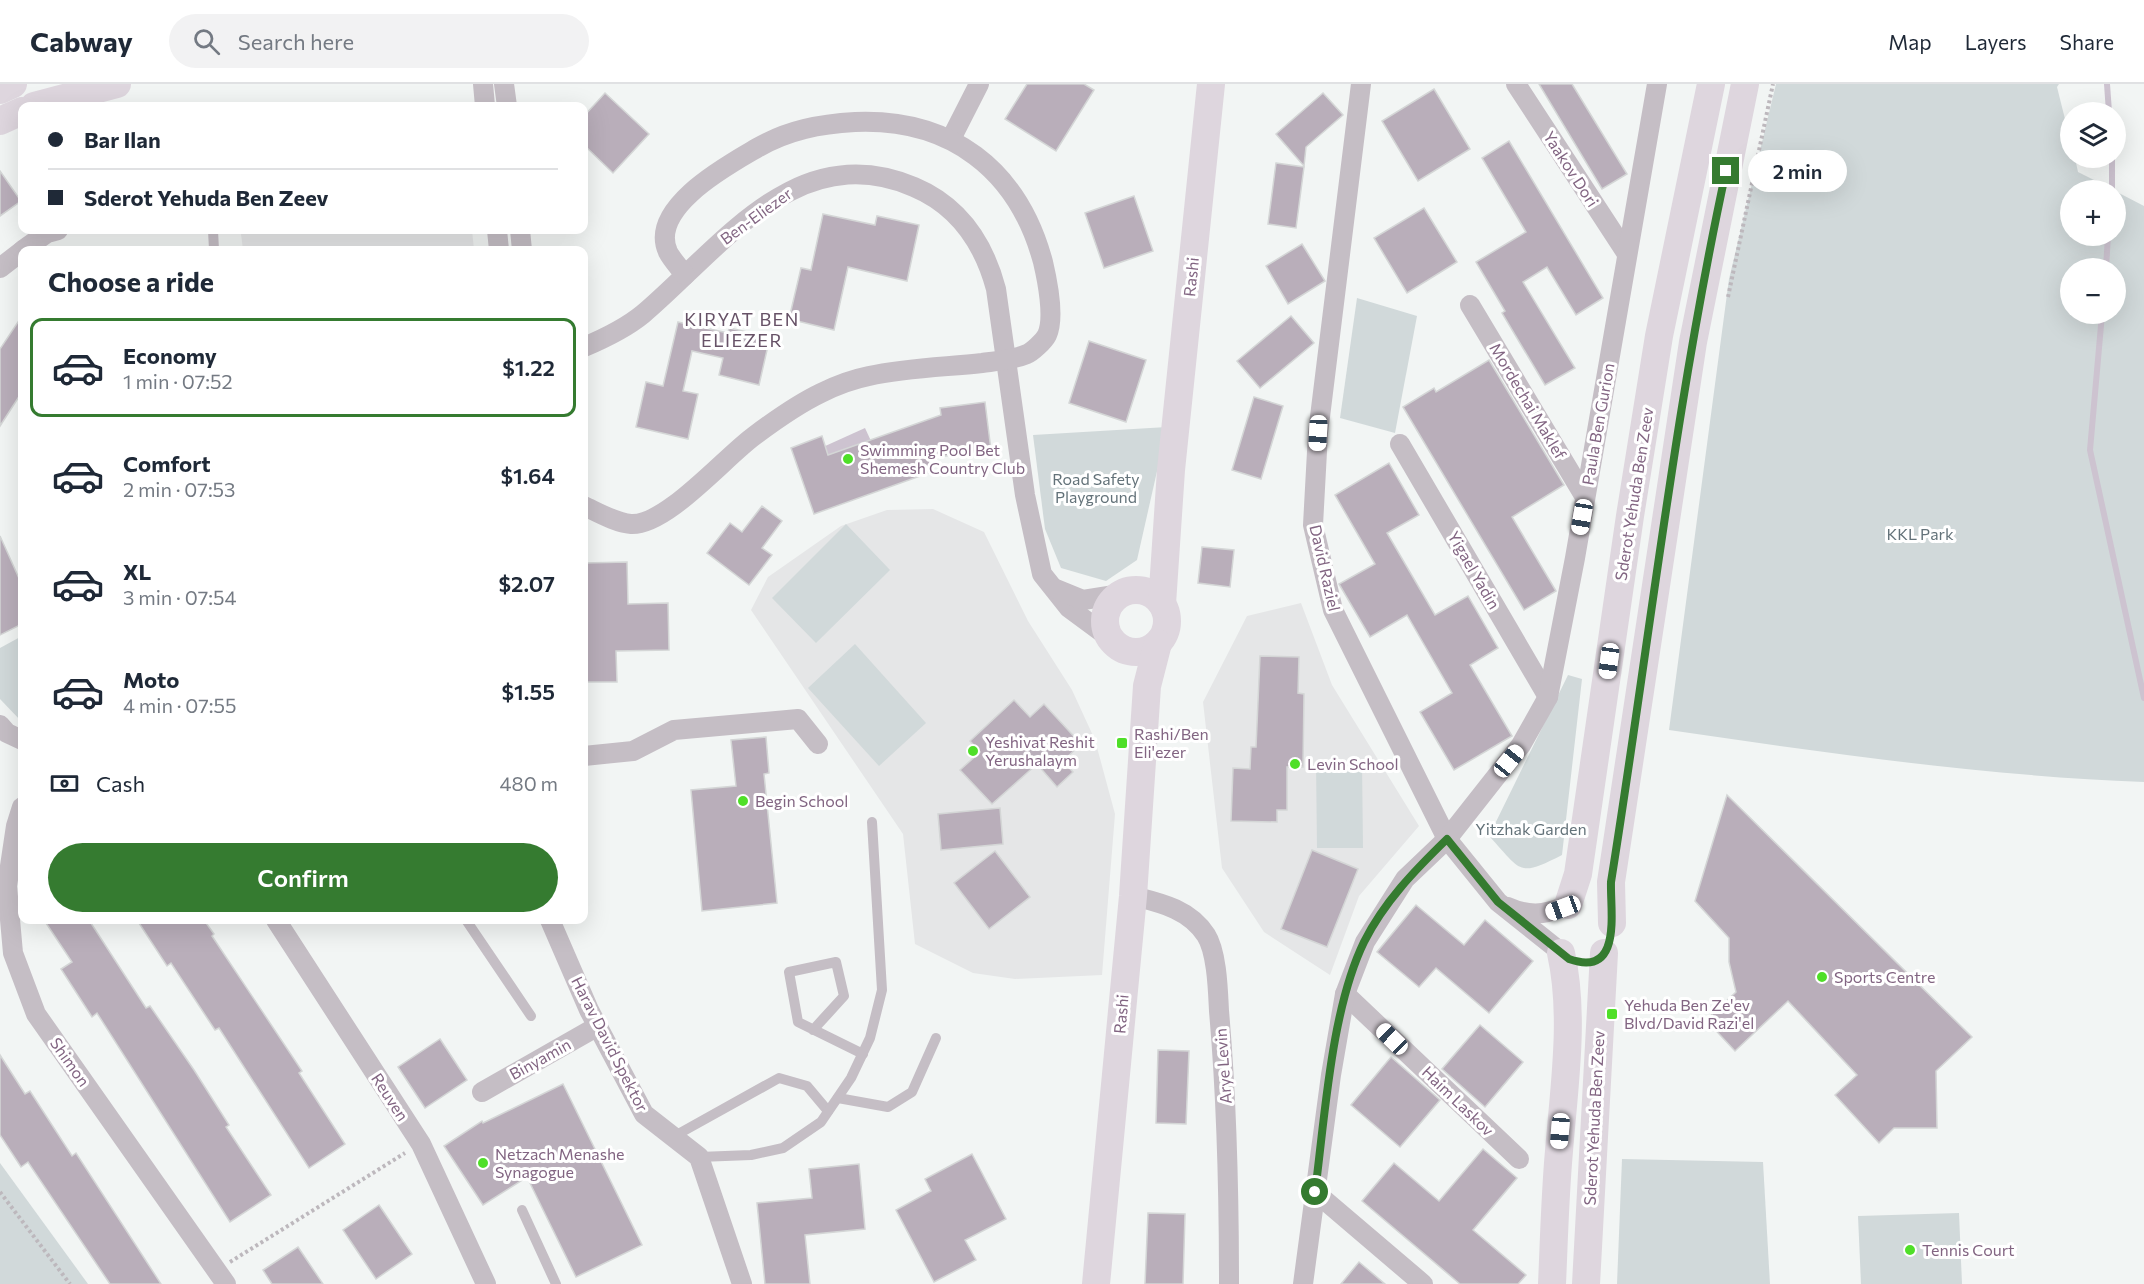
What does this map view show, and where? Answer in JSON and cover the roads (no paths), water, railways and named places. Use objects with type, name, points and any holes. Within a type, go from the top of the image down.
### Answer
[{"type":"main road","points":[[0,90],[13,84]]},
{"type":"main road","points":[[49,102],[117,84]]},
{"type":"main road","name":"Rashi","points":[[1162,604],[1171,471],[1210,84]]},
{"type":"main road","name":"Sderot Yehuda Ben Zeev","points":[[1566,906],[1578,874],[1630,516],[1659,336],[1711,84]]},
{"type":"main road","name":"Sderot Yehuda Ben Zeev","points":[[1612,923],[1611,882],[1667,498],[1706,269],[1745,84]]},
{"type":"main road","points":[[0,122],[18,113]]},
{"type":"main road","name":"Rashi","points":[[1125,592],[1147,558],[1171,471]]},
{"type":"main road","points":[[1125,592],[1149,592],[1162,604],[1167,621],[1166,629],[1158,643],[1140,652],[1116,643],[1105,620],[1107,609],[1125,592]]},
{"type":"main road","name":"Rashi","points":[[1116,643],[1131,678],[1142,744]]},
{"type":"main road","name":"Rashi","points":[[1096,1284],[1133,896],[1147,686],[1158,643]]},
{"type":"main road","points":[[1576,902],[1594,903],[1602,908],[1612,923],[1612,938],[1604,953],[1597,958],[1578,962],[1559,951],[1552,932],[1553,923],[1566,906],[1576,902]]},
{"type":"main road","name":"Sderot Yehuda Ben Zeev","points":[[1552,1284],[1557,1175],[1566,1065],[1565,973],[1559,951]]},
{"type":"main road","name":"Sderot Yehuda Ben Zeev","points":[[1586,1284],[1604,953]]},
{"type":"street","points":[[483,84],[485,102]]},
{"type":"street","points":[[504,84],[506,102]]},
{"type":"street","points":[[951,139],[979,84]]},
{"type":"street","name":"David Raziel","points":[[1361,84],[1318,433],[1313,525],[1333,610],[1447,839],[1498,902],[1559,951]]},
{"type":"street","name":"Yaakov Dori","points":[[1516,84],[1627,254]]},
{"type":"street","name":"Paula Ben Gurion","points":[[1303,1284],[1345,993],[1365,942],[1399,888],[1447,839],[1521,745],[1548,697],[1657,84]]},
{"type":"street","points":[[588,508],[631,524],[653,520],[679,504],[699,482],[754,435],[821,393],[869,376],[1005,360],[1029,354],[1047,335],[1050,309],[1046,275],[1026,214],[1001,179],[951,139],[908,125],[867,122],[818,124],[769,141],[716,172],[682,199],[667,229],[667,251],[685,275]]},
{"type":"street","name":"Ben-Eliezer","points":[[588,345],[640,316],[722,239],[753,214],[782,194],[807,182],[835,174],[863,173],[895,178],[933,196],[944,204],[977,241],[990,266],[996,289],[1029,518],[1042,574],[1070,608],[1116,643]]},
{"type":"street","points":[[30,246],[46,234]]},
{"type":"street","points":[[0,267],[18,254]]},
{"type":"street","name":"Mordechai Maklef","points":[[1470,305],[1585,497]]},
{"type":"street","name":"Yigael Yadin","points":[[1401,444],[1548,697]]},
{"type":"street","points":[[1042,574],[1052,586],[1065,595],[1083,600],[1125,592]]},
{"type":"street","points":[[588,756],[633,751],[674,730],[798,719],[818,744]]},
{"type":"street","points":[[0,725],[7,733],[18,738]]},
{"type":"street","name":"Shimon","points":[[18,820],[7,886],[13,953],[36,1014],[221,1277]]},
{"type":"street","name":"Arye Levin","points":[[1133,896],[1167,905],[1190,915],[1208,937],[1217,978],[1223,1048],[1229,1157],[1229,1284]]},
{"type":"street","points":[[1498,902],[1530,914],[1541,914],[1566,906]]},
{"type":"street","name":"Reuven","points":[[279,924],[421,1143],[486,1284]]},
{"type":"street","name":"Harav David Spektor","points":[[552,924],[598,1026],[644,1114],[671,1138],[699,1157]]},
{"type":"street","name":"Haim Laskov","points":[[1345,993],[1519,1159]]},
{"type":"street","name":"Binyamin","points":[[482,1092],[598,1026]]},
{"type":"street","points":[[699,1157],[742,1284]]},
{"type":"street","points":[[1315,1192],[1423,1284]]},
{"type":"lane","points":[[699,1157],[751,1155],[783,1148],[821,1122],[838,1098],[863,1054],[870,1038],[882,990],[872,822]]},
{"type":"lane","points":[[469,924],[531,1016]]},
{"type":"lane","points":[[813,1030],[844,996],[836,962],[789,972],[798,1022],[813,1030],[863,1054]]},
{"type":"lane","points":[[838,1098],[888,1107],[912,1092],[936,1038]]},
{"type":"lane","points":[[671,1138],[779,1077],[807,1086],[828,1111]]},
{"type":"lane","points":[[522,1210],[556,1284]]},
{"type":"waterway","points":[[2107,84],[2108,102]]},
{"type":"waterway","points":[[2112,168],[2112,180]]},
{"type":"waterway","points":[[2107,246],[2107,258]]},
{"type":"waterway","points":[[2101,324],[2090,450],[2144,698]]},
{"type":"place","name":"Swimming Pool Bet Shemesh Country Club","points":[[848,459]]},
{"type":"place","name":"Rashi/Ben Eli'ezer","points":[[1122,743]]},
{"type":"place","name":"Yeshivat Reshit Yerushalaym","points":[[973,751]]},
{"type":"place","name":"Levin School","points":[[1295,764]]},
{"type":"place","name":"Begin School","points":[[743,801]]},
{"type":"place","name":"Sports Centre","points":[[1822,977]]},
{"type":"place","name":"Yehuda Ben Ze'ev Blvd/David Razi'el","points":[[1612,1014]]},
{"type":"place","name":"Netzach Menashe Synagogue","points":[[483,1163]]},
{"type":"place","name":"Tennis Court","points":[[1910,1250]]},
{"type":"district","name":"KIRYAT BEN ELIEZER","points":[[742,330]]},
{"type":"park label","name":"Road Safety Playground","points":[[1096,488]]},
{"type":"park label","name":"KKL Park","points":[[1920,534]]},
{"type":"park label","name":"Yitzhak Garden","points":[[1531,829]]}]
